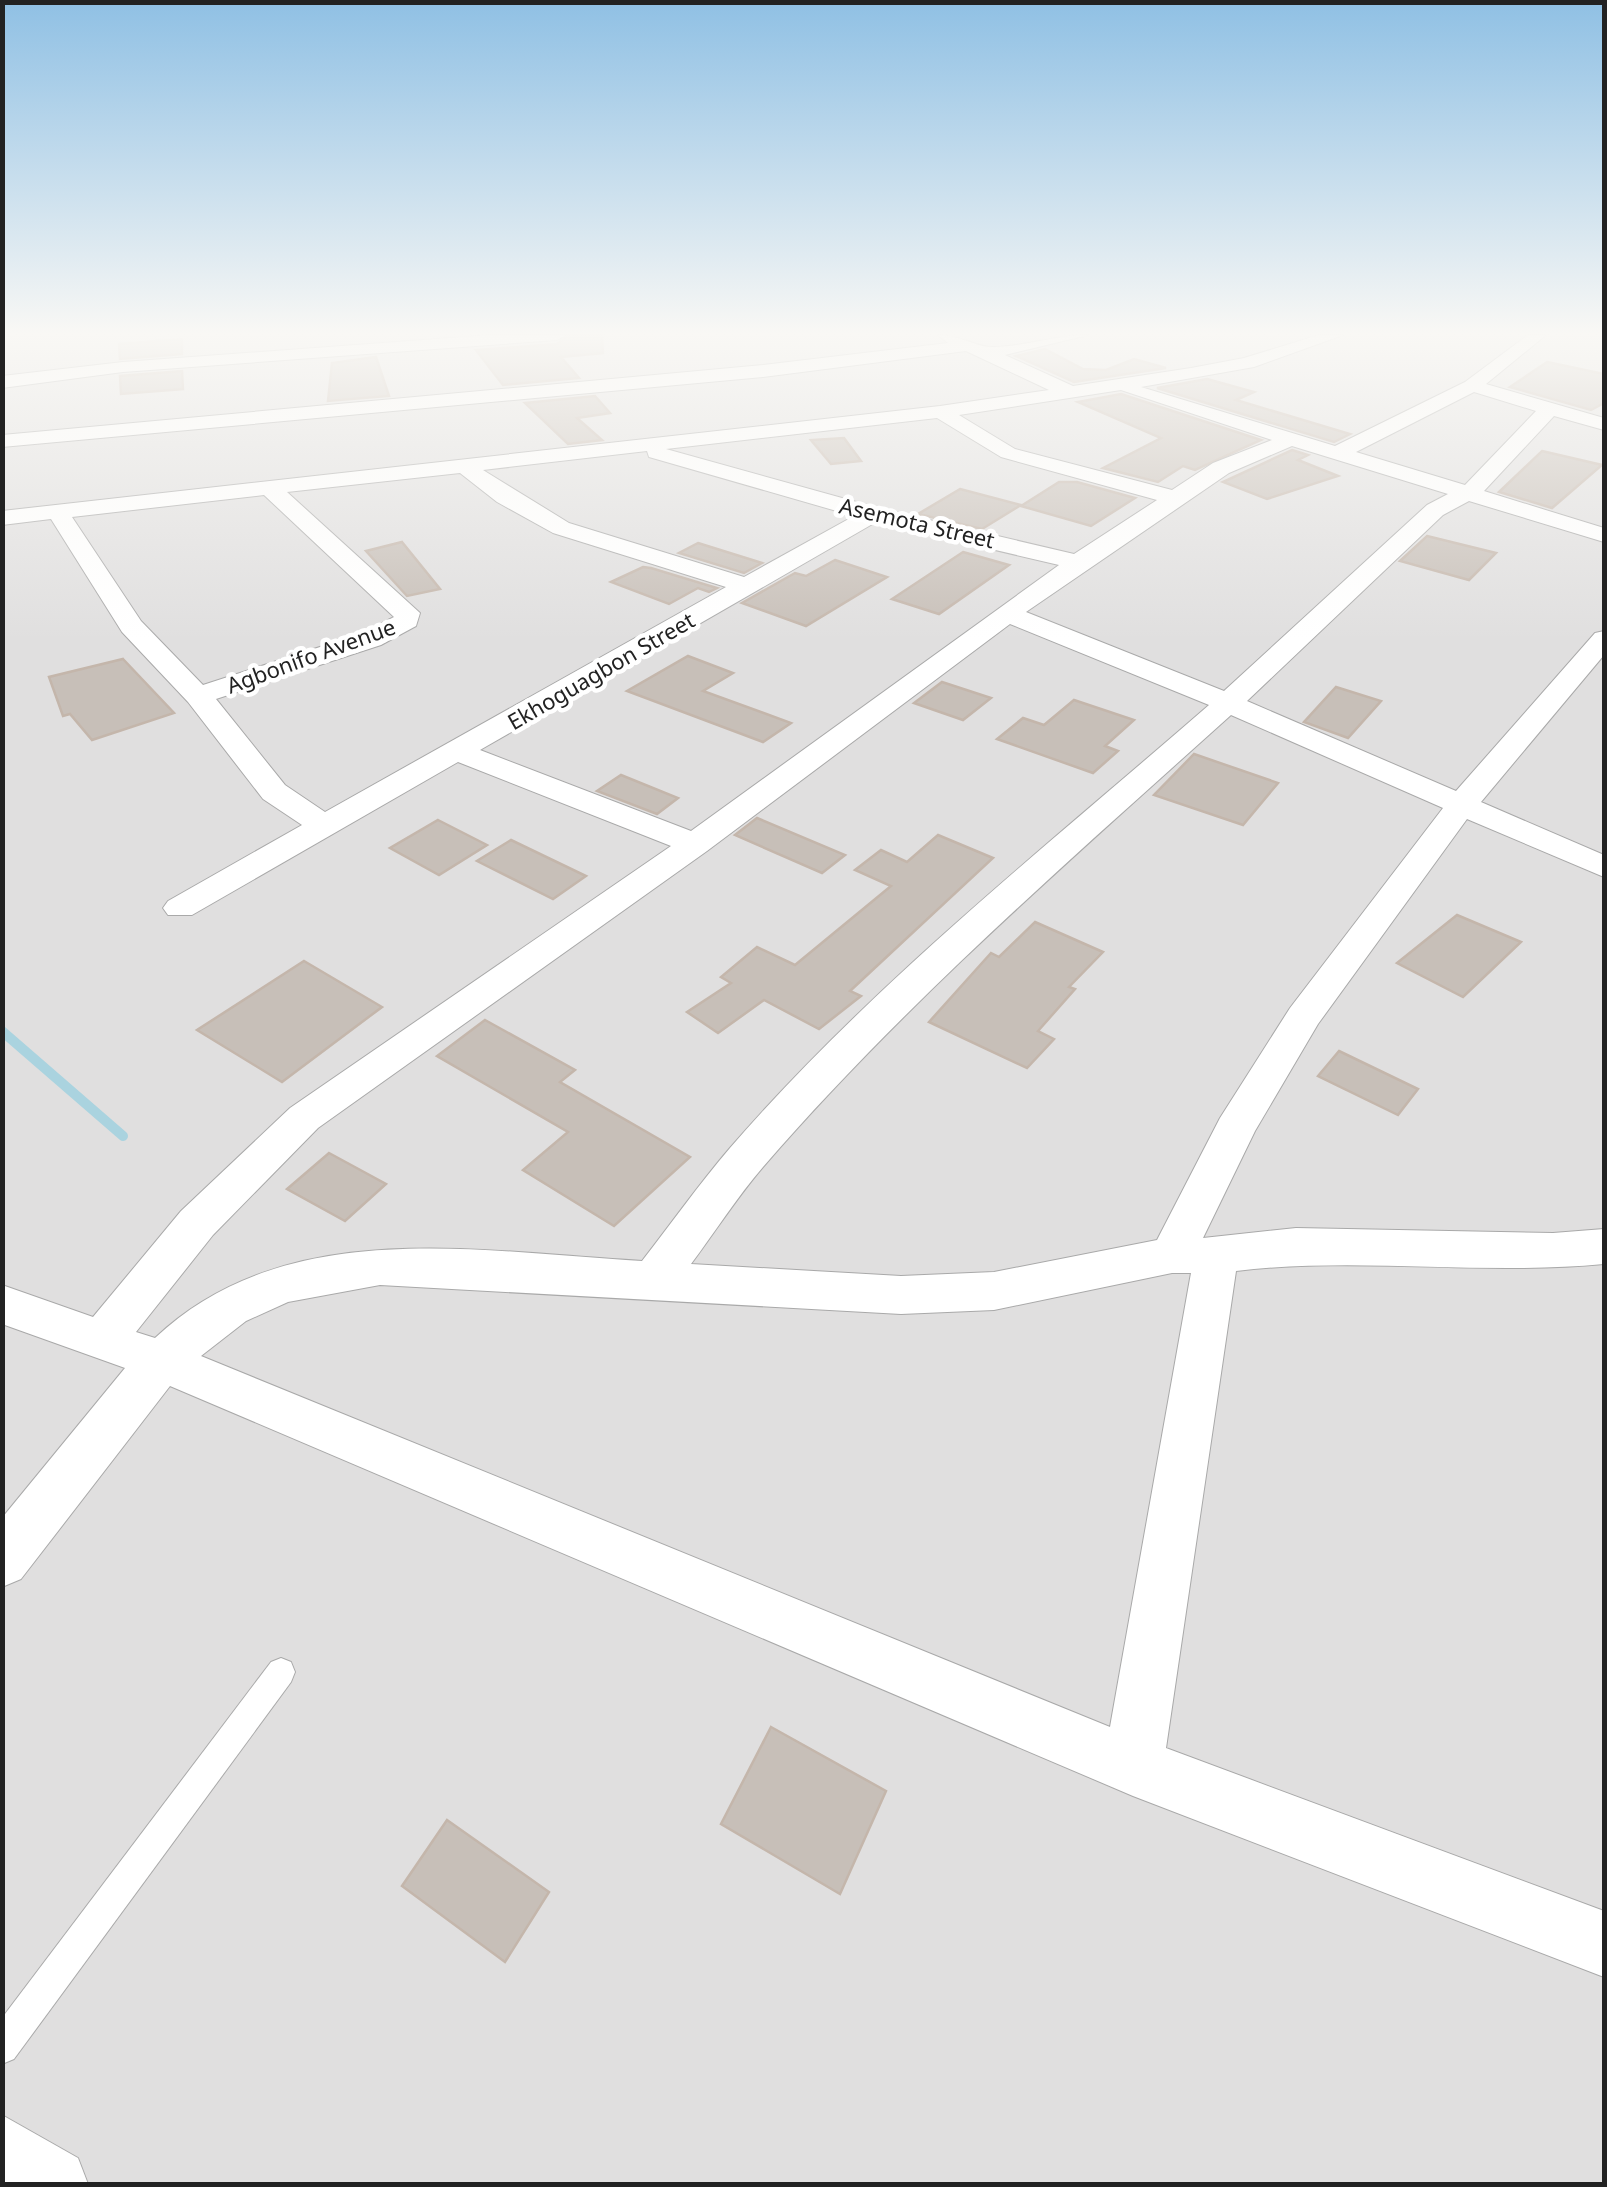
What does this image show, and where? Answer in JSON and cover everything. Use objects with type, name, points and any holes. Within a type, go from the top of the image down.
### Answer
[{"type":"street","points":[[2,441],[46,437]]},
{"type":"street","points":[[2,518],[732,437]]},
{"type":"street","points":[[976,437],[1008,452],[1176,498]]},
{"type":"street","points":[[1283,437],[1604,535]]},
{"type":"street","points":[[1338,453],[1370,437]]},
{"type":"street","points":[[653,1281],[786,1112],[992,912],[1228,703],[1435,510],[1472,490],[1522,437]]},
{"type":"street","points":[[101,1341],[196,1222],[304,1118],[694,844],[1078,562],[1221,468],[1292,440]]},
{"type":"street","name":"Asemota Street","points":[[641,448],[873,514],[1078,562]]},
{"type":"street","points":[[462,464],[506,497],[561,528],[750,586]]},
{"type":"street","name":"Agbonifo Avenue","points":[[198,696],[372,638],[407,620],[407,613],[267,486]]},
{"type":"street","points":[[58,513],[131,626],[198,696],[274,792],[327,828]]},
{"type":"street","name":"Ekhoguagbon Street","points":[[180,908],[327,828],[873,514]]},
{"type":"street","points":[[1007,614],[1228,703],[1604,867]]},
{"type":"street","points":[[1133,1766],[1194,1256],[1236,1129],[1303,1017],[1463,803],[1604,639]]},
{"type":"street","points":[[459,752],[694,844]]},
{"type":"street","points":[[2,1561],[162,1361],[210,1320],[258,1293],[357,1268],[406,1266],[836,1293],[994,1292],[1194,1256],[1296,1246],[1553,1251],[1604,1247]]},
{"type":"street","points":[[2,1304],[162,1361],[1133,1766],[1604,1944]]},
{"type":"street","points":[[2,2151],[52,2184]]},
{"type":"lane","points":[[2,2047],[282,1672]]},
{"type":"shaded area","points":[[3,437],[1604,437],[1604,2184],[3,2184]]},
{"type":"building","points":[[561,437],[602,440],[568,444]]},
{"type":"building","points":[[1318,437],[1344,437],[1334,442]]},
{"type":"building","points":[[844,438],[861,461],[831,464],[811,440]]},
{"type":"building","points":[[1161,438],[1261,440],[1195,470],[1183,466],[1158,482],[1103,468]]},
{"type":"building","points":[[1292,450],[1308,455],[1298,460],[1338,476],[1267,499],[1223,482]]},
{"type":"building","points":[[1542,451],[1602,465],[1552,508],[1499,492]]},
{"type":"building","points":[[1059,482],[1077,482],[1135,498],[1091,526],[1021,506]]},
{"type":"building","points":[[960,489],[1021,505],[982,529],[918,514]]},
{"type":"building","points":[[1427,536],[1496,553],[1469,580],[1400,561]]},
{"type":"building","points":[[402,542],[440,589],[407,596],[366,551]]},
{"type":"building","points":[[698,543],[762,563],[744,573],[679,553]]},
{"type":"building","points":[[963,552],[1009,565],[939,614],[892,599]]},
{"type":"building","points":[[835,560],[887,577],[806,626],[742,603],[795,573],[806,576]]},
{"type":"building","points":[[643,567],[717,588],[709,592],[698,588],[669,604],[611,582]]},
{"type":"building","points":[[688,656],[733,673],[703,691],[791,723],[763,742],[627,691]]},
{"type":"building","points":[[123,659],[174,713],[92,740],[70,714],[63,716],[49,677]]},
{"type":"building","points":[[942,682],[991,698],[963,720],[914,703]]},
{"type":"building","points":[[1336,687],[1381,701],[1348,738],[1304,722]]},
{"type":"building","points":[[1074,700],[1134,720],[1105,746],[1118,751],[1093,773],[997,739],[1023,718],[1044,725]]},
{"type":"building","points":[[1194,754],[1278,783],[1243,825],[1154,795]]},
{"type":"building","points":[[621,775],[678,798],[657,814],[597,791]]},
{"type":"building","points":[[757,818],[845,855],[822,873],[735,835]]},
{"type":"building","points":[[438,820],[487,845],[439,875],[390,848]]},
{"type":"building","points":[[938,835],[993,858],[850,991],[861,996],[819,1029],[764,1000],[718,1033],[687,1012],[731,983],[721,977],[757,947],[795,965],[891,886],[855,870],[881,850],[907,862]]},
{"type":"building","points":[[511,840],[586,876],[553,899],[477,861]]},
{"type":"building","points":[[1457,915],[1521,942],[1463,997],[1397,963]]},
{"type":"building","points":[[1035,922],[1103,952],[1069,987],[1075,989],[1038,1031],[1054,1039],[1027,1068],[929,1022],[991,953],[999,957]]},
{"type":"building","points":[[304,961],[382,1007],[282,1082],[197,1030]]},
{"type":"building","points":[[485,1020],[575,1070],[560,1082],[690,1157],[614,1226],[523,1170],[568,1132],[437,1056]]},
{"type":"building","points":[[1339,1051],[1418,1089],[1398,1115],[1318,1076]]},
{"type":"building","points":[[329,1153],[386,1184],[345,1221],[287,1189]]},
{"type":"building","points":[[771,1727],[886,1791],[840,1894],[721,1824]]},
{"type":"building","points":[[447,1820],[549,1892],[505,1962],[402,1886]]},
{"type":"waterway","points":[[2,1031],[123,1136]]}]
